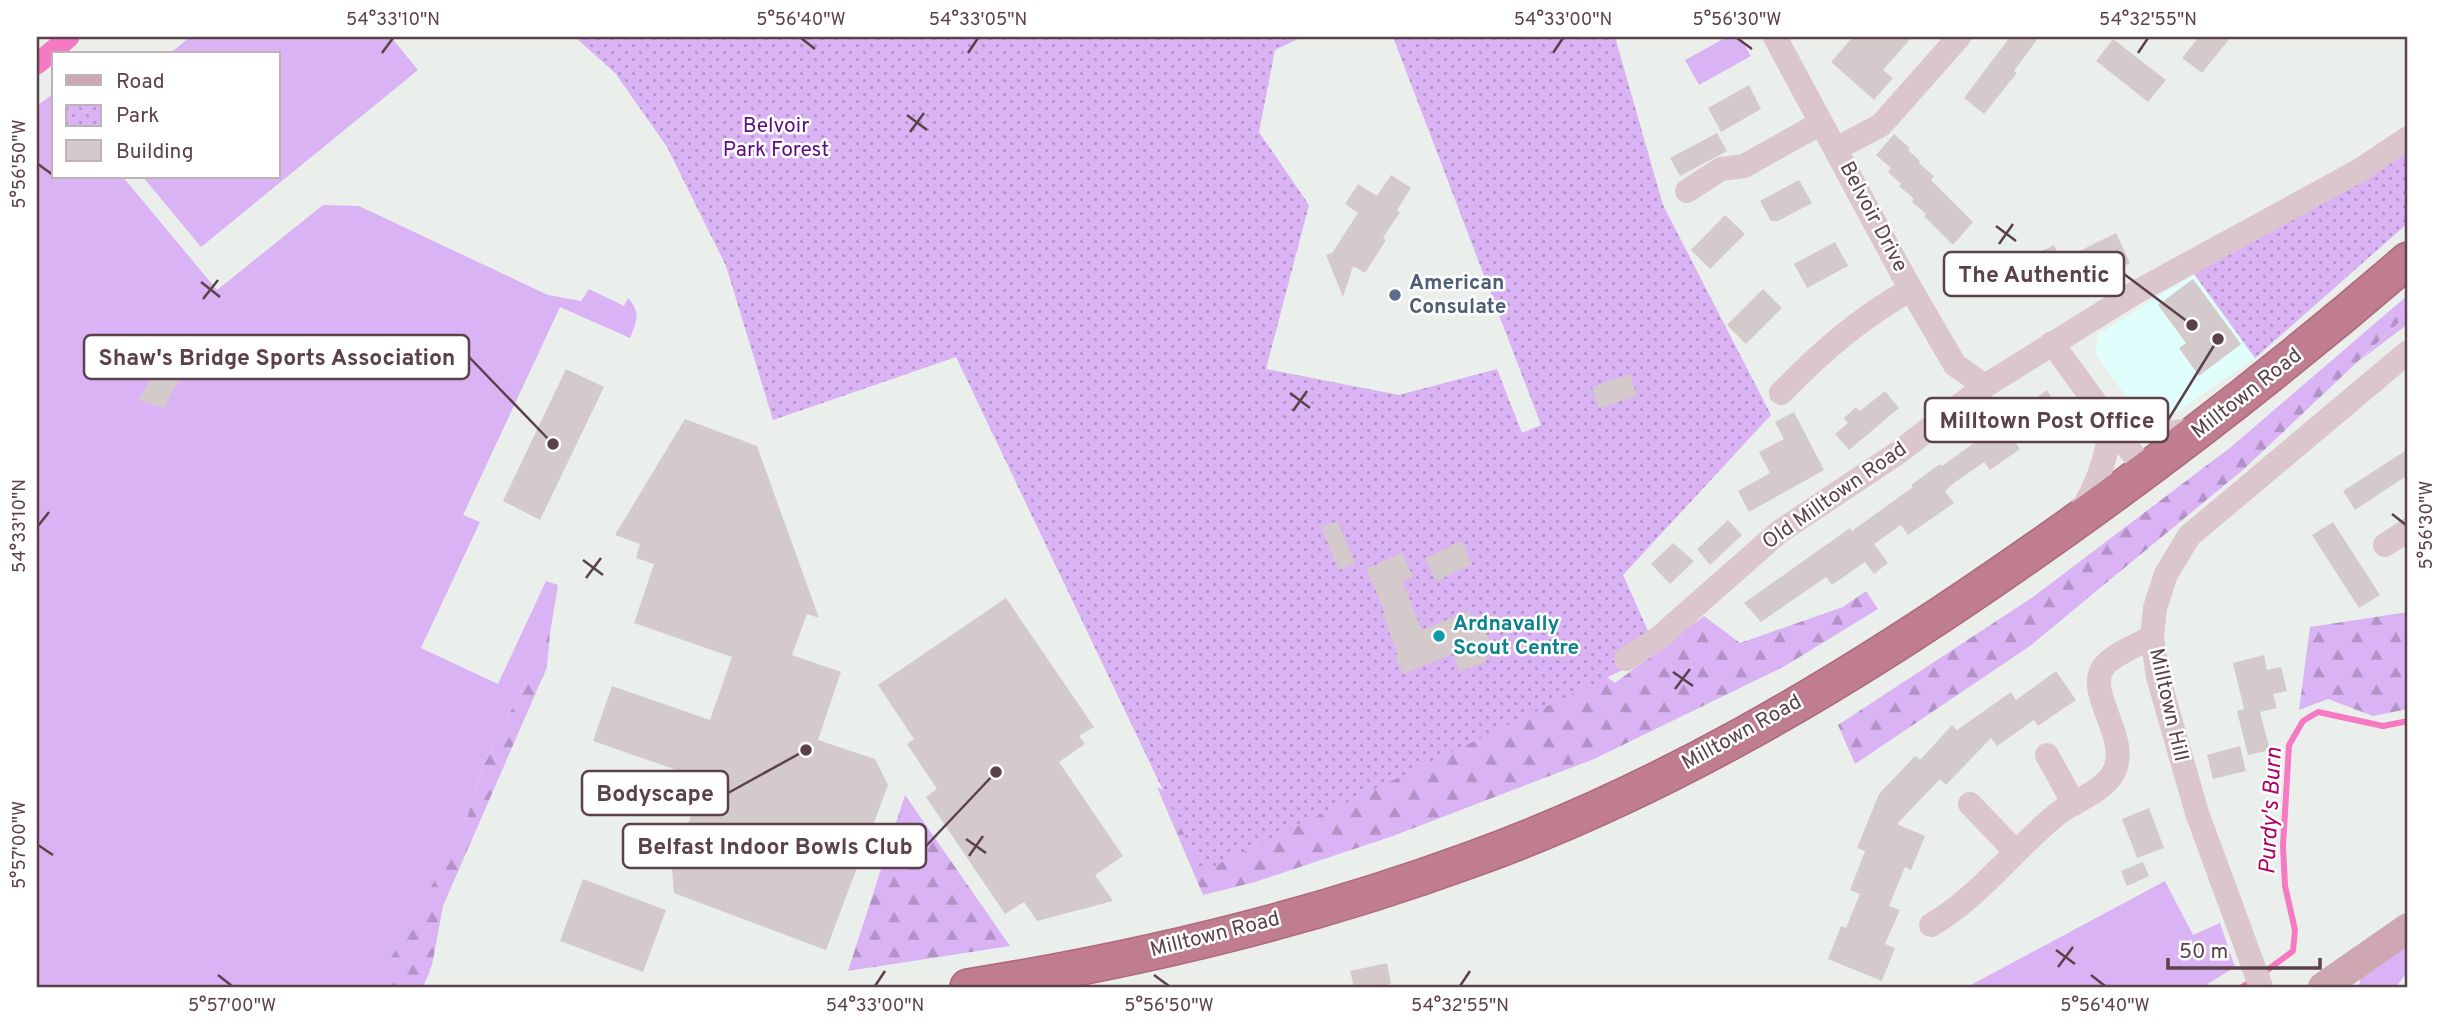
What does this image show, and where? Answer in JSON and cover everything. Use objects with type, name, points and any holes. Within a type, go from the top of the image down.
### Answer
[{"type":"highway","name":"Milltown Road","points":[[968,987],[1114,961],[1273,921],[1471,860],[1652,782],[1744,735],[1908,638],[2068,528],[2204,428],[2408,260]]},
{"type":"main road","points":[[2323,987],[2408,928]]},
{"type":"street","name":"Belvoir Drive","points":[[1775,37],[1955,365],[1984,386]]},
{"type":"street","points":[[1836,149],[1881,125],[1959,37]]},
{"type":"street","points":[[1687,191],[1721,169],[1744,166],[1821,123]]},
{"type":"street","name":"Old Milltown Road","points":[[1626,659],[1660,637],[1779,532],[1899,452],[1984,386],[2131,295],[2360,170],[2408,138]]},
{"type":"street","points":[[1781,393],[1844,334],[1871,313],[1911,289]]},
{"type":"street","points":[[2052,343],[2146,471]]},
{"type":"street","name":"Milltown Hill","points":[[2260,987],[2197,813],[2174,737],[2158,677],[2152,637],[2155,608],[2166,574],[2189,536],[2408,352]]},
{"type":"street","points":[[2110,422],[2166,433],[2204,428]]},
{"type":"street","points":[[2068,528],[2089,499],[2100,473],[2110,422]]},
{"type":"street","points":[[2385,545],[2408,530]]},
{"type":"street","points":[[1931,925],[1962,906],[2015,852],[2062,811],[2100,787],[2111,776],[2119,753],[2099,692],[2100,676],[2104,665],[2152,637]]},
{"type":"street","points":[[2047,755],[2074,804]]},
{"type":"street","points":[[1970,804],[2015,852]]},
{"type":"shaded area","points":[[2194,274],[2255,358],[2169,417],[2132,405],[2095,353],[2099,334]]},
{"type":"green space","points":[[190,37],[391,37],[418,70],[201,247],[144,178],[280,178],[280,52],[171,52]]},
{"type":"green space","name":"Belvoir Park Forest","points":[[575,37],[1302,37],[1275,50],[1259,132],[1309,205],[1266,369],[1399,395],[1497,369],[1522,433],[1541,425],[1393,37],[1615,37],[1663,205],[1771,415],[1623,575],[1658,653],[1202,872],[956,357],[773,420],[726,266],[667,147],[616,74]]},
{"type":"green space","points":[[1727,37],[1740,37],[1751,56],[1699,85],[1685,60]]},
{"type":"green space","points":[[52,95],[52,178],[124,178],[217,290],[323,205],[359,206],[548,295],[581,301],[589,289],[624,306],[628,298],[635,308],[636,322],[630,338],[560,307],[463,515],[480,522],[421,648],[498,684],[546,581],[558,585],[550,633],[484,764],[467,818],[423,902],[381,975],[360,987],[37,987],[37,106]]},
{"type":"green space","points":[[2408,149],[2408,223],[2255,358],[2194,274]]},
{"type":"green space","points":[[2408,295],[2408,314],[2244,469],[2030,646],[1855,764],[1838,725],[2033,597],[2231,447]]},
{"type":"green space","points":[[2408,314],[2408,324],[2359,361]]},
{"type":"green space","points":[[1866,591],[1878,609],[1785,666],[1594,759],[1393,836],[1255,882],[1203,895],[1157,787],[1219,823],[1588,663],[1615,683],[1704,616],[1740,643],[1843,607]]},
{"type":"green space","points":[[2408,612],[2408,709],[2373,716],[2328,699],[2299,710],[2310,627]]},
{"type":"green space","points":[[550,633],[547,667],[443,906],[432,965],[424,985],[360,987],[381,975],[423,902],[467,818],[484,764]]},
{"type":"green space","points":[[905,795],[1010,946],[848,971]]},
{"type":"green space","points":[[2165,881],[2193,935],[2220,923],[2235,967],[2203,987],[1967,987]]},
{"type":"green space","points":[[2408,946],[2408,971],[2396,987],[2359,987],[2360,978]]},
{"type":"building","points":[[1853,37],[1912,37],[1883,70],[1893,78],[1874,100],[1831,62]]},
{"type":"building","points":[[2010,37],[2039,37],[2014,71],[2017,73],[1984,114],[1964,98]]},
{"type":"building","points":[[2199,37],[2231,37],[2202,73],[2182,58]]},
{"type":"building","points":[[2113,39],[2166,80],[2148,102],[2096,61]]},
{"type":"building","points":[[1749,85],[1761,109],[1721,132],[1708,108]]},
{"type":"building","points":[[1717,133],[1727,151],[1680,176],[1670,158]]},
{"type":"building","points":[[1894,134],[1934,176],[1931,180],[1973,222],[1953,245],[1912,202],[1914,199],[1888,172],[1891,168],[1876,155]]},
{"type":"building","points":[[1391,175],[1411,188],[1397,210],[1400,212],[1383,238],[1386,240],[1365,273],[1353,266],[1343,297],[1326,255],[1332,253],[1358,213],[1345,204],[1358,184],[1377,196]]},
{"type":"building","points":[[1799,180],[1812,203],[1778,221],[1771,221],[1760,201]]},
{"type":"building","points":[[1725,215],[1745,234],[1710,269],[1691,250]]},
{"type":"building","points":[[2116,233],[2130,263],[2061,296],[2040,252],[2054,245],[2061,260]]},
{"type":"building","points":[[1835,242],[1848,266],[1807,288],[1794,264]]},
{"type":"building","points":[[2193,279],[2241,344],[2199,376],[2179,348],[2186,343],[2158,305]]},
{"type":"building","points":[[1763,289],[1782,308],[1746,344],[1727,325]]},
{"type":"building","points":[[163,354],[183,372],[164,408],[139,400]]},
{"type":"building","points":[[566,369],[604,387],[540,520],[503,501]]},
{"type":"building","points":[[1630,374],[1637,396],[1599,408],[1592,387]]},
{"type":"building","points":[[2047,390],[2057,406],[2014,440],[2020,449],[1990,470],[1984,462],[1954,483],[1945,491],[1954,503],[1908,535],[1901,525],[1874,544],[1888,563],[1874,574],[1865,562],[1832,585],[1826,577],[1761,622],[1744,603],[1850,528],[1852,531],[1940,464],[1942,466]]},
{"type":"building","points":[[1885,391],[1899,408],[1849,450],[1835,434],[1848,423],[1844,418],[1856,407],[1860,411]]},
{"type":"building","points":[[1794,412],[1824,470],[1749,512],[1738,491],[1770,473],[1759,452],[1784,439],[1775,422]]},
{"type":"building","points":[[685,419],[757,446],[819,618],[807,614],[792,655],[841,672],[818,740],[875,759],[888,785],[826,950],[674,893],[672,870],[692,813],[700,815],[711,782],[593,741],[612,686],[710,720],[732,657],[634,623],[654,564],[636,558],[640,544],[615,535]]},
{"type":"building","points":[[2408,449],[2408,475],[2355,510],[2343,491]]},
{"type":"building","points":[[1728,520],[1742,535],[1710,565],[1697,549]]},
{"type":"building","points":[[1338,521],[1355,564],[1339,570],[1321,527]]},
{"type":"building","points":[[2333,522],[2380,595],[2359,608],[2312,535]]},
{"type":"building","points":[[1462,541],[1472,565],[1436,581],[1425,558]]},
{"type":"building","points":[[1673,543],[1694,561],[1670,584],[1651,564]]},
{"type":"building","name":"Ardnavally Scout Centre","points":[[1402,553],[1413,577],[1402,581],[1422,630],[1468,611],[1473,624],[1481,621],[1489,640],[1480,644],[1487,661],[1460,672],[1453,654],[1403,674],[1382,613],[1385,612],[1366,569]]},
{"type":"building","points":[[1006,598],[1094,727],[1079,736],[1085,744],[1059,762],[1123,856],[1095,875],[1113,901],[1037,921],[1024,902],[1005,914],[926,797],[937,789],[907,744],[914,739],[878,685]]},
{"type":"building","points":[[2264,655],[2267,670],[2281,667],[2287,691],[2273,694],[2277,708],[2260,712],[2270,750],[2248,755],[2237,711],[2244,709],[2233,663]]},
{"type":"building","points":[[2056,671],[2076,700],[2038,726],[2034,720],[1997,746],[1991,738],[1946,785],[1940,779],[1897,824],[1925,836],[1911,870],[1905,867],[1889,906],[1900,910],[1885,944],[1895,948],[1882,981],[1828,959],[1841,926],[1846,928],[1860,894],[1850,890],[1865,851],[1857,848],[1879,794],[1915,756],[1920,760],[1952,725],[1957,730],[2011,692],[2016,700]]},
{"type":"building","points":[[2240,746],[2246,771],[2213,779],[2207,755]]},
{"type":"building","points":[[2149,808],[2164,848],[2137,858],[2122,819]]},
{"type":"building","points":[[2143,862],[2149,876],[2127,886],[2121,871]]},
{"type":"building","points":[[583,879],[666,910],[643,972],[560,941]]},
{"type":"building","points":[[1387,963],[1391,984],[1354,987],[1350,971]]},
{"type":"waterway","points":[[37,64],[69,37]]},
{"type":"waterway","name":"Purdy's Burn","points":[[2262,974],[2293,951],[2295,930],[2285,886],[2283,846],[2289,745],[2303,721],[2318,712],[2383,726],[2408,721]]},
{"type":"waterway","name":"Purdy's Burn","points":[[2242,987],[2253,980]]},
{"type":"place","name":"American Consulate","points":[[1395,295]]},
{"type":"place","name":"The Authentic","points":[[2192,325]]},
{"type":"place","name":"Milltown Post Office","points":[[2218,339]]},
{"type":"place","name":"Shaw's Bridge Sports Association","points":[[553,444]]},
{"type":"place","name":"Ardnavally Scout Centre","points":[[1439,636]]},
{"type":"place","name":"Bodyscape","points":[[806,750]]},
{"type":"place","name":"Belfast Indoor Bowls Club","points":[[996,772]]}]
